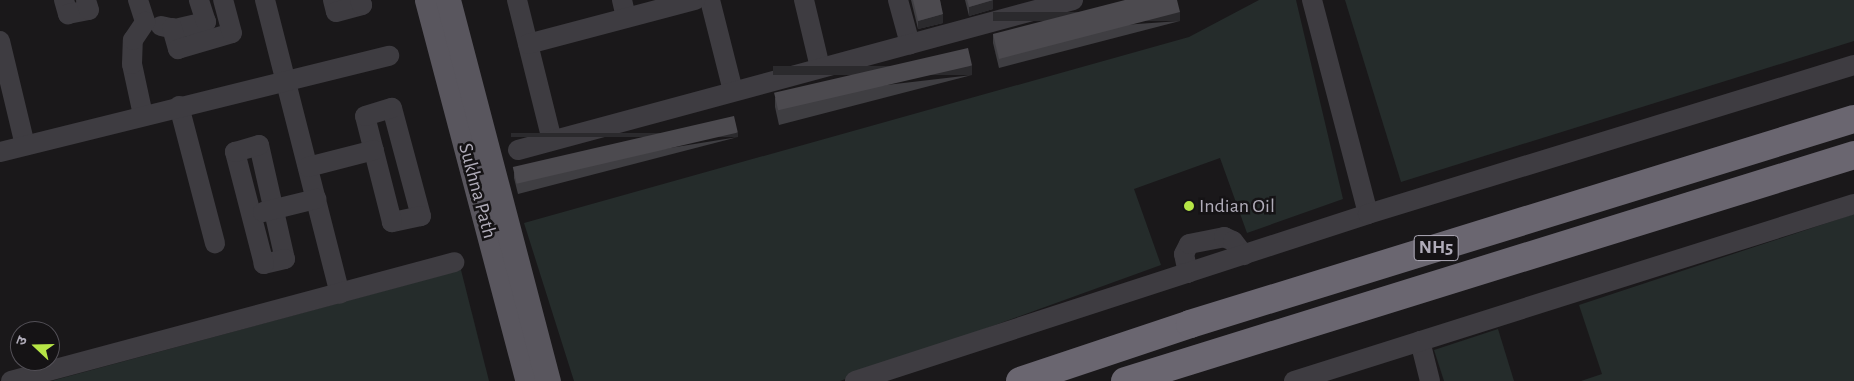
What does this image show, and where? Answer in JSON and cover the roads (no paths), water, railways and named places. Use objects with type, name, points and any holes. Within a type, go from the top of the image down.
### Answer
[{"type":"highway","name":"NH5","points":[[1020,381],[1190,324],[1854,118]]},
{"type":"highway","name":"NH5","points":[[1125,381],[1854,155]]},
{"type":"main road","name":"Sukhna Path","points":[[427,0],[528,381]]},
{"type":"main road","name":"Sukhna Path","points":[[448,0],[548,381]]},
{"type":"street","points":[[64,0],[68,14],[89,10],[86,0]]},
{"type":"street","points":[[138,0],[145,22]]},
{"type":"street","points":[[145,22],[172,28],[206,22],[199,0]]},
{"type":"street","points":[[172,28],[178,49],[232,33],[223,0]]},
{"type":"street","points":[[265,0],[340,294]]},
{"type":"street","points":[[333,0],[336,12],[362,5],[360,0]]},
{"type":"street","points":[[517,0],[552,140]]},
{"type":"street","points":[[528,44],[624,9],[695,0]]},
{"type":"street","points":[[710,0],[733,91]]},
{"type":"street","points":[[804,0],[820,67]]},
{"type":"street","points":[[898,0],[910,44]]},
{"type":"street","points":[[518,150],[910,44],[1013,7],[1073,0]]},
{"type":"street","points":[[1312,0],[1368,214]]},
{"type":"street","points":[[142,115],[132,64],[132,40],[145,22]]},
{"type":"street","points":[[0,41],[26,145]]},
{"type":"street","points":[[0,152],[142,115],[389,56]]},
{"type":"street","points":[[855,381],[1368,214],[1854,65]]},
{"type":"street","points":[[179,106],[215,243]]},
{"type":"street","points":[[392,108],[421,216],[392,222],[374,150],[365,116],[392,108]]},
{"type":"street","points":[[259,145],[276,209],[286,259],[264,264],[235,152],[259,145]]},
{"type":"street","points":[[308,166],[374,150]]},
{"type":"street","points":[[252,215],[316,199]]},
{"type":"street","points":[[1294,381],[1854,204]]},
{"type":"street","points":[[1188,273],[1184,254],[1189,244],[1224,237],[1233,241],[1244,254]]},
{"type":"street","points":[[11,381],[454,262]]},
{"type":"street","points":[[1420,340],[1430,381]]},
{"type":"place","name":"Indian Oil","points":[[1189,206]]}]
